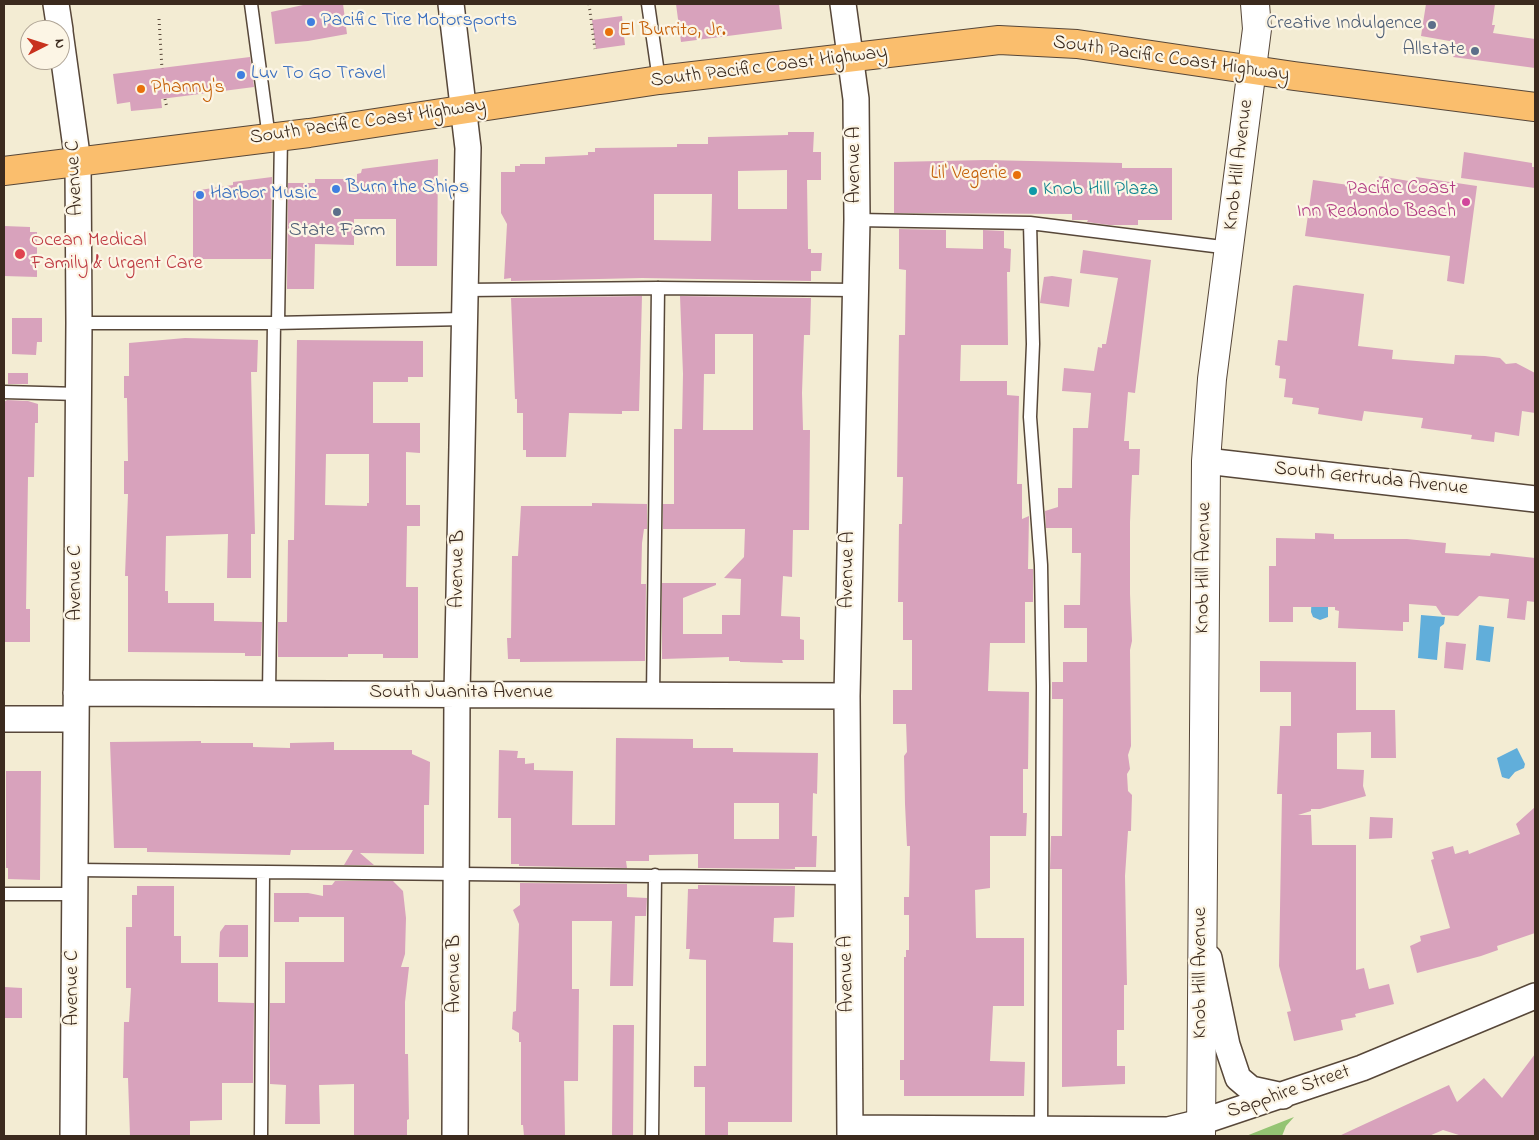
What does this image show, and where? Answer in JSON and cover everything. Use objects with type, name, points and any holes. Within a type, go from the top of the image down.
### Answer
[{"type":"highway","name":"South Pacific Coast Highway","points":[[4,172],[275,137],[659,80],[999,40],[1077,44],[1253,70],[1535,107]]},
{"type":"street","name":"Avenue C","points":[[56,4],[58,20]]},
{"type":"street","name":"Avenue B","points":[[451,4],[468,148],[457,694],[455,1136]]},
{"type":"street","name":"Avenue A","points":[[843,4],[856,99],[857,220],[847,696],[850,1132]]},
{"type":"street","name":"Knob Hill Avenue","points":[[1201,1129],[1206,461],[1212,379],[1253,70],[1257,29],[1255,4]]},
{"type":"street","name":"Avenue C","points":[[65,70],[78,162],[79,394],[73,1136]]},
{"type":"street","name":"South Gertruda Avenue","points":[[1206,461],[1535,499]]},
{"type":"street","name":"South Juanita Avenue","points":[[76,693],[847,696]]},
{"type":"street","points":[[4,719],[76,719]]},
{"type":"street","points":[[1202,922],[1227,1045],[1238,1078],[1251,1089],[1283,1096]]},
{"type":"street","name":"Sapphire Street","points":[[850,1132],[1041,1132],[1201,1129],[1283,1096],[1362,1068],[1535,996]]},
{"type":"lane","points":[[251,4],[275,137],[276,323],[269,694]]},
{"type":"lane","points":[[648,4],[659,80]]},
{"type":"lane","points":[[857,220],[1030,223],[1230,248]]},
{"type":"lane","points":[[1030,223],[1033,344],[1030,417],[1041,565],[1043,686],[1041,1132]]},
{"type":"lane","points":[[654,696],[658,288]]},
{"type":"lane","points":[[464,290],[658,288],[855,290]]},
{"type":"lane","points":[[79,323],[276,323],[464,319]]},
{"type":"lane","points":[[4,392],[79,394]]},
{"type":"lane","points":[[262,1136],[263,873]]},
{"type":"lane","points":[[4,894],[75,882],[263,873],[847,878]]},
{"type":"lane","points":[[652,1136],[655,876]]},
{"type":"path","points":[[589,4],[595,49]]},
{"type":"path","points":[[159,19],[162,69]]},
{"type":"path","points":[[165,98],[166,108]]},
{"type":"green space","points":[[1294,1117],[1286,1126],[1282,1136],[1246,1136]]},
{"type":"water","points":[[1328,589],[1328,617],[1320,620],[1313,617],[1311,612],[1312,590]]},
{"type":"water","points":[[1421,615],[1445,617],[1444,624],[1440,627],[1437,660],[1418,658]]},
{"type":"water","points":[[1479,625],[1494,627],[1490,662],[1476,660]]},
{"type":"water","points":[[1517,748],[1525,764],[1524,768],[1515,772],[1509,779],[1502,777],[1497,758]]},
{"type":"building","points":[[343,4],[347,34],[308,41],[275,44],[271,12],[303,5]]},
{"type":"building","points":[[676,4],[779,4],[782,29],[681,42]]},
{"type":"building","points":[[1426,4],[1495,4],[1492,25],[1495,25],[1493,33],[1535,39],[1535,68],[1453,57],[1455,42],[1421,36]]},
{"type":"building","name":"El Burrito, Jr.","points":[[622,16],[625,45],[596,49],[592,20]]},
{"type":"building","points":[[250,57],[254,87],[161,99],[162,108],[131,111],[130,102],[117,104],[113,74]]},
{"type":"building","points":[[788,132],[814,132],[813,152],[821,152],[821,180],[807,180],[808,249],[811,249],[811,253],[822,253],[821,271],[811,271],[811,281],[642,278],[511,281],[511,278],[504,279],[507,224],[501,213],[501,172],[515,172],[515,166],[520,166],[520,164],[545,164],[545,157],[588,155],[588,152],[595,152],[595,148],[677,147],[677,144],[708,144],[708,137],[788,135]],"holes":[[[787,170],[787,209],[738,209],[738,171]],[[654,194],[712,194],[711,241],[654,240]]]},
{"type":"building","points":[[1464,152],[1532,163],[1532,167],[1535,167],[1535,188],[1461,178]]},
{"type":"building","points":[[438,159],[437,266],[396,266],[396,219],[354,219],[354,245],[315,244],[314,289],[287,289],[288,183],[315,183],[315,179],[357,179],[357,174],[361,173],[362,169]]},
{"type":"building","name":"Knob Hill Plaza","points":[[985,160],[1122,163],[1122,168],[1172,168],[1172,220],[1138,220],[1138,225],[1109,225],[1087,222],[1088,220],[1072,220],[1072,214],[894,213],[894,162]]},
{"type":"building","points":[[1379,176],[1415,182],[1416,177],[1477,186],[1464,284],[1447,281],[1450,256],[1305,236],[1313,180],[1377,189]]},
{"type":"building","points":[[272,177],[271,259],[193,259],[193,191],[233,185],[233,182]]},
{"type":"building","name":"Ocean Medical Family & Urgent Care","points":[[4,226],[30,227],[30,232],[37,232],[37,277],[4,276]]},
{"type":"building","points":[[899,229],[946,230],[946,248],[983,249],[983,230],[1004,231],[1004,248],[1011,249],[1010,272],[1007,272],[1008,345],[961,345],[960,381],[1007,381],[1007,395],[1019,396],[1017,484],[1022,484],[1022,519],[1029,516],[1028,569],[1033,569],[1033,602],[1025,602],[1025,643],[990,643],[988,691],[1029,692],[1028,769],[1023,769],[1023,813],[1027,813],[1026,836],[990,836],[990,888],[975,890],[976,938],[1024,938],[1024,1006],[993,1006],[990,1061],[1025,1062],[1024,1096],[904,1096],[904,1080],[900,1080],[900,1060],[904,1060],[904,957],[906,957],[906,950],[909,950],[909,915],[904,915],[904,897],[909,897],[910,846],[907,846],[905,804],[904,756],[907,752],[906,724],[893,724],[893,690],[912,690],[912,640],[903,640],[903,602],[898,602],[899,524],[902,524],[903,477],[897,477],[899,335],[905,335],[906,270],[899,269]]},
{"type":"building","points":[[1083,250],[1151,260],[1135,393],[1128,392],[1124,441],[1129,441],[1129,449],[1140,449],[1139,475],[1132,475],[1130,522],[1131,746],[1128,755],[1130,769],[1127,774],[1128,791],[1132,795],[1131,831],[1128,831],[1125,876],[1127,985],[1124,985],[1124,1030],[1117,1030],[1117,1066],[1125,1066],[1125,1084],[1062,1087],[1062,869],[1050,869],[1051,836],[1062,836],[1063,699],[1052,699],[1052,682],[1063,682],[1063,662],[1087,662],[1087,628],[1064,628],[1064,605],[1080,605],[1081,553],[1072,553],[1072,528],[1046,528],[1045,511],[1058,507],[1058,488],[1072,488],[1073,428],[1088,428],[1091,393],[1062,391],[1064,368],[1094,371],[1098,347],[1102,348],[1102,344],[1106,344],[1118,278],[1080,273]]},
{"type":"building","points":[[1052,276],[1072,279],[1069,307],[1040,303],[1044,277]]},
{"type":"building","points":[[1293,286],[1364,294],[1358,346],[1393,350],[1392,359],[1454,364],[1455,355],[1485,356],[1500,358],[1506,364],[1516,363],[1535,373],[1535,413],[1522,411],[1519,436],[1495,432],[1494,442],[1471,439],[1472,435],[1421,428],[1423,418],[1364,411],[1362,421],[1318,414],[1319,408],[1292,404],[1293,398],[1284,397],[1286,379],[1279,378],[1280,366],[1275,365],[1278,340],[1287,341]]},
{"type":"building","points":[[642,296],[639,411],[622,411],[622,414],[569,413],[566,457],[526,457],[526,450],[523,450],[523,413],[517,413],[517,399],[515,399],[511,298]]},
{"type":"building","points":[[680,296],[811,298],[810,335],[804,335],[802,393],[803,430],[810,430],[809,530],[793,530],[792,577],[783,576],[781,616],[800,617],[800,639],[804,640],[804,660],[782,660],[783,663],[729,661],[729,657],[662,659],[662,583],[716,583],[716,585],[683,598],[683,634],[722,634],[722,615],[740,615],[741,579],[724,578],[744,557],[745,529],[663,529],[663,504],[674,504],[674,429],[682,429],[683,374]],"holes":[[[715,334],[753,334],[753,430],[703,430],[704,374],[715,374]]]},
{"type":"building","points":[[12,318],[42,318],[42,342],[37,342],[36,355],[12,354]]},
{"type":"building","points":[[185,338],[258,340],[257,372],[251,372],[255,534],[251,534],[251,578],[227,578],[228,534],[166,536],[165,591],[168,591],[168,603],[214,603],[214,621],[262,622],[261,656],[245,656],[245,653],[128,652],[128,576],[125,576],[128,494],[124,494],[124,461],[128,461],[127,398],[124,398],[124,376],[129,376],[129,343]]},
{"type":"building","points":[[297,340],[423,341],[423,377],[408,377],[408,382],[373,382],[373,423],[420,423],[420,453],[406,452],[406,505],[420,505],[420,526],[407,526],[406,587],[418,587],[418,658],[383,658],[383,654],[348,654],[348,657],[278,657],[278,622],[287,622],[288,540],[294,540]],"holes":[[[326,454],[369,454],[369,503],[367,503],[367,506],[325,505]]]},
{"type":"building","points":[[8,373],[28,373],[28,384],[8,384]]},
{"type":"building","points":[[7,400],[28,401],[38,404],[38,423],[35,423],[34,477],[28,477],[26,609],[30,609],[30,642],[4,642],[4,402]]},
{"type":"building","points":[[592,503],[647,504],[647,529],[644,529],[642,543],[641,584],[646,584],[645,661],[520,662],[520,659],[508,659],[507,638],[511,638],[512,556],[518,556],[521,506],[592,506]]},
{"type":"building","points":[[1315,533],[1334,534],[1334,539],[1407,539],[1446,543],[1445,553],[1490,556],[1491,553],[1535,558],[1535,602],[1527,601],[1525,620],[1507,618],[1509,599],[1479,596],[1458,616],[1442,615],[1436,606],[1409,604],[1409,622],[1403,622],[1403,631],[1338,628],[1339,611],[1335,610],[1335,607],[1293,607],[1293,622],[1269,622],[1269,566],[1276,566],[1276,538],[1315,539]]},
{"type":"building","points":[[1446,642],[1466,644],[1463,670],[1444,668]]},
{"type":"building","points":[[1260,661],[1356,662],[1356,710],[1395,710],[1396,758],[1371,758],[1371,732],[1337,733],[1337,769],[1364,770],[1363,786],[1366,796],[1320,809],[1311,809],[1311,811],[1298,815],[1311,815],[1312,845],[1356,845],[1356,970],[1364,968],[1369,989],[1389,984],[1394,1004],[1355,1014],[1356,1017],[1341,1020],[1343,1030],[1294,1041],[1287,1012],[1291,1011],[1279,966],[1282,794],[1277,794],[1280,726],[1291,726],[1291,692],[1260,692]]},
{"type":"building","points":[[616,738],[693,739],[693,748],[733,748],[733,752],[818,753],[817,794],[813,793],[812,836],[817,836],[816,867],[795,867],[795,869],[698,868],[698,854],[649,855],[649,861],[626,861],[627,868],[519,866],[519,864],[511,864],[511,818],[498,818],[499,750],[518,751],[517,758],[525,758],[525,764],[534,763],[534,770],[573,771],[572,825],[615,825]],"holes":[[[734,803],[779,803],[779,839],[734,839]]]},
{"type":"building","points":[[201,741],[201,743],[253,743],[253,747],[290,748],[290,743],[334,742],[334,750],[412,750],[412,754],[430,762],[429,805],[424,805],[424,854],[360,853],[374,865],[344,865],[353,850],[291,850],[290,855],[147,852],[147,848],[114,848],[110,742]]},
{"type":"building","points":[[6,771],[41,771],[40,880],[8,879],[8,868],[6,868]]},
{"type":"building","points":[[1535,807],[1535,933],[1497,946],[1498,950],[1481,956],[1417,973],[1410,946],[1421,941],[1420,936],[1450,928],[1431,860],[1434,859],[1432,852],[1453,846],[1455,854],[1468,850],[1469,854],[1520,834],[1516,824]]},
{"type":"building","points":[[1370,817],[1393,818],[1392,838],[1369,839]]},
{"type":"building","points":[[335,881],[393,881],[403,891],[406,918],[405,954],[401,967],[409,967],[405,1002],[405,1054],[408,1054],[409,1119],[407,1120],[407,1136],[354,1136],[354,1084],[319,1085],[320,1124],[285,1124],[286,1085],[270,1084],[270,1003],[285,1003],[285,962],[344,962],[344,917],[299,917],[299,922],[274,922],[274,893],[308,893],[323,896],[323,885],[332,885]]},
{"type":"building","points":[[520,883],[627,884],[627,897],[647,898],[646,916],[635,916],[633,986],[610,986],[612,921],[572,921],[572,989],[579,989],[578,1081],[564,1081],[565,1136],[524,1136],[523,1125],[521,1125],[521,1042],[519,1042],[519,1033],[512,1029],[513,1012],[516,1011],[519,924],[513,910],[520,905]]},
{"type":"building","points":[[698,885],[795,886],[794,917],[774,918],[773,942],[793,943],[792,1122],[728,1122],[728,1136],[705,1136],[705,1087],[694,1087],[694,1066],[706,1066],[706,960],[689,959],[690,949],[686,949],[688,889],[698,889]]},
{"type":"building","points":[[137,886],[174,886],[174,936],[181,936],[181,963],[218,963],[218,1002],[254,1003],[253,1083],[222,1083],[222,1120],[190,1121],[190,1136],[130,1136],[128,1078],[123,1078],[124,1022],[129,1022],[131,988],[126,988],[126,927],[132,927],[132,895],[137,895]]},
{"type":"building","points":[[225,925],[248,925],[248,957],[219,957],[220,932]]},
{"type":"building","points":[[4,987],[22,988],[22,1018],[4,1018]]},
{"type":"building","points":[[613,1025],[634,1025],[633,1136],[612,1136]]},
{"type":"building","points":[[1535,1054],[1535,1136],[1462,1136],[1443,1130],[1429,1136],[1339,1136],[1449,1085],[1457,1102],[1484,1078],[1502,1098]]},
{"type":"place","name":"Pacific Tire Motorsports","points":[[311,22]]},
{"type":"place","name":"Creative Indulgence","points":[[1432,25]]},
{"type":"place","name":"El Burrito, Jr.","points":[[609,32]]},
{"type":"place","name":"Allstate","points":[[1475,51]]},
{"type":"place","name":"Luv To Go Travel","points":[[241,75]]},
{"type":"place","name":"Phanny's","points":[[141,89]]},
{"type":"place","name":"Lil' Vegerie","points":[[1017,175]]},
{"type":"place","name":"Burn the Ships","points":[[336,189]]},
{"type":"place","name":"Knob Hill Plaza","points":[[1033,191]]},
{"type":"place","name":"Harbor Music","points":[[200,195]]},
{"type":"place","name":"Pacific Coast Inn Redondo Beach","points":[[1466,202]]},
{"type":"place","name":"State Farm","points":[[337,212]]},
{"type":"place","name":"Ocean Medical Family & Urgent Care","points":[[20,254]]}]
